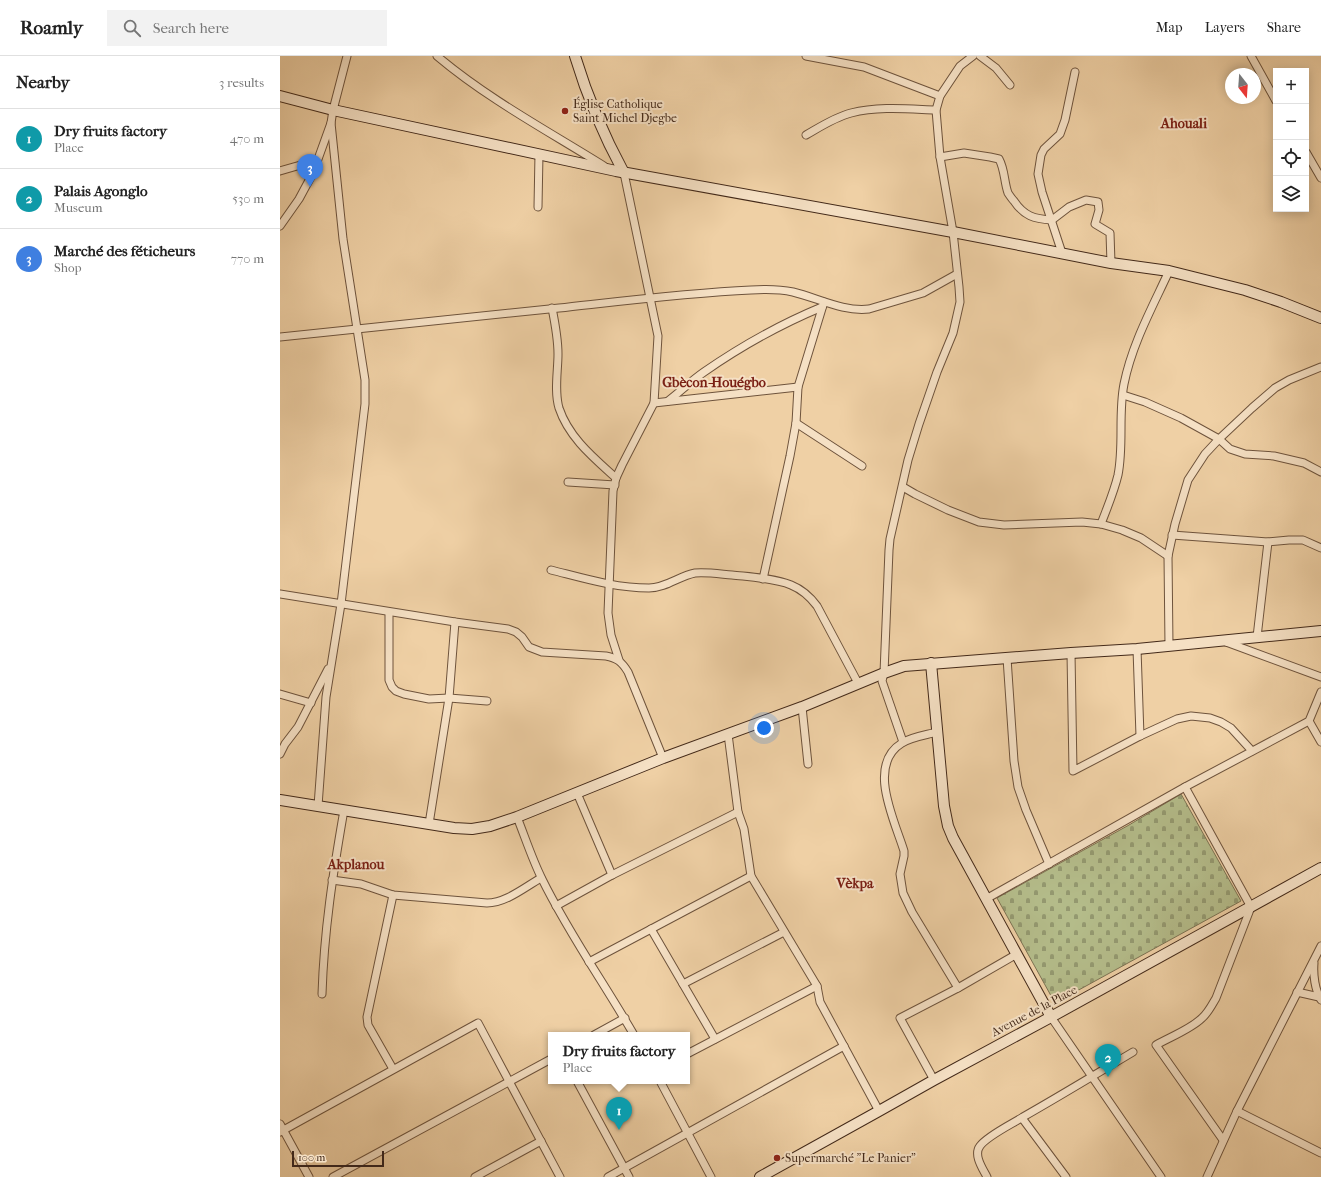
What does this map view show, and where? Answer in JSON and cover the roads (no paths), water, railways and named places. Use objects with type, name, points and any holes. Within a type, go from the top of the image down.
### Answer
[{"type":"street","points":[[280,226],[299,200],[315,167],[331,123],[347,56]]},
{"type":"street","points":[[437,56],[461,76],[482,90],[608,169]]},
{"type":"street","points":[[575,56],[582,81],[624,173],[658,336],[654,403],[616,482],[612,506],[609,624],[614,646],[620,660],[628,672],[664,758]]},
{"type":"street","points":[[806,56],[864,67],[940,96]]},
{"type":"street","points":[[903,742],[882,684],[884,673],[889,550],[908,460],[937,372],[953,333],[960,302],[960,287],[957,274],[953,232],[940,157],[936,110],[940,96],[960,66],[973,56]]},
{"type":"street","points":[[980,56],[996,68],[1010,85]]},
{"type":"street","points":[[1251,56],[1273,96]]},
{"type":"street","points":[[1062,253],[1042,192],[1038,174],[1041,155],[1044,149],[1060,134],[1065,120],[1075,72]]},
{"type":"street","points":[[280,96],[334,110],[624,173],[953,232],[1111,263],[1169,271],[1245,290],[1321,318]]},
{"type":"street","points":[[806,135],[829,122],[850,113],[886,108],[936,110]]},
{"type":"street","points":[[318,806],[326,697],[341,604],[364,426],[365,404],[365,380],[343,239],[331,123]]},
{"type":"street","points":[[940,157],[964,153],[999,159],[1003,166],[1009,194],[1019,209],[1037,219],[1052,220],[1069,207],[1086,200],[1098,202],[1099,210],[1095,224],[1110,233],[1111,263]]},
{"type":"street","points":[[538,207],[539,154]]},
{"type":"street","points":[[1309,157],[1321,178]]},
{"type":"street","points":[[280,171],[304,164],[315,167]]},
{"type":"street","points":[[1101,524],[1118,475],[1124,384],[1134,346],[1169,271]]},
{"type":"street","points":[[280,337],[649,298],[770,289],[795,293],[823,304],[853,309],[869,309],[923,293],[957,274]]},
{"type":"street","points":[[763,579],[796,423],[798,387],[823,304]]},
{"type":"street","points":[[668,401],[693,380],[722,360],[777,328],[823,304]]},
{"type":"street","points":[[552,308],[558,353],[557,381],[559,407],[564,420],[580,444],[616,482]]},
{"type":"street","points":[[1169,646],[1168,556],[1172,535],[1188,480],[1205,454],[1218,439],[1275,388],[1289,380],[1321,367]]},
{"type":"street","points":[[654,403],[798,387]]},
{"type":"street","points":[[1123,395],[1145,402],[1181,418],[1218,439],[1230,448],[1245,454],[1274,456],[1304,463],[1321,472]]},
{"type":"street","points":[[796,423],[862,466]]},
{"type":"street","points":[[568,482],[616,482]]},
{"type":"street","points":[[903,487],[948,510],[979,522],[1004,525],[1082,522],[1101,524],[1122,530],[1141,538],[1168,556]]},
{"type":"street","points":[[1172,535],[1268,542],[1304,540],[1321,548]]},
{"type":"street","points":[[1257,637],[1268,542]]},
{"type":"street","points":[[551,570],[609,585],[645,588],[656,588],[685,576],[704,573],[763,579],[792,585],[812,600],[821,612],[858,683]]},
{"type":"street","points":[[280,594],[389,612],[508,629],[516,632],[522,637],[529,647],[535,650],[555,653],[606,656],[620,660]]},
{"type":"street","points":[[389,612],[389,680],[392,687],[396,691],[429,700],[449,698],[488,701]]},
{"type":"street","points":[[429,824],[449,698],[455,622]]},
{"type":"street","points":[[280,800],[454,828],[472,829],[490,826],[516,817],[664,758],[802,707],[858,683],[904,666],[1137,649],[1321,631]]},
{"type":"street","points":[[1224,641],[1321,677]]},
{"type":"street","points":[[1137,649],[1140,736]]},
{"type":"street","points":[[1071,653],[1073,771],[1140,736],[1184,717],[1199,716],[1215,720],[1231,728],[1252,751]]},
{"type":"street","points":[[1007,658],[1014,761],[1018,787],[1049,864]]},
{"type":"street","points":[[280,754],[285,744],[298,727],[331,663]]},
{"type":"street","points":[[931,663],[944,806],[948,826],[953,838],[1051,1017],[1161,1177]]},
{"type":"street","points":[[986,898],[1185,787],[1310,721],[1321,692]]},
{"type":"street","points":[[280,694],[311,702]]},
{"type":"street","points":[[802,707],[808,764]]},
{"type":"street","points":[[1310,721],[1321,742]]},
{"type":"street","points":[[937,732],[903,742],[895,749],[887,761],[884,770],[884,780],[893,817],[904,851],[900,874],[902,887],[912,912],[958,988]]},
{"type":"street","points":[[728,734],[738,812],[744,829],[751,876],[817,986],[820,1002],[879,1111]]},
{"type":"street","points":[[1185,787],[1251,907],[1216,998],[1210,1009],[1202,1018],[1192,1025],[1156,1045],[1223,1140]]},
{"type":"street","points":[[577,793],[612,875]]},
{"type":"street","points":[[322,994],[325,938],[332,880],[344,810]]},
{"type":"street","points":[[556,906],[612,875],[738,812]]},
{"type":"street","points":[[516,817],[541,878],[556,906],[574,939],[632,1032]]},
{"type":"street","name":"Avenue de la Place","points":[[760,1177],[1321,868]]},
{"type":"street","points":[[589,962],[751,876]]},
{"type":"street","points":[[332,880],[361,884],[393,895],[477,903],[494,903],[502,901],[541,878]]},
{"type":"street","points":[[393,895],[367,1017],[368,1025],[393,1069]]},
{"type":"street","points":[[651,929],[715,1039]]},
{"type":"street","points":[[683,984],[784,932]]},
{"type":"street","points":[[1207,1177],[1237,1111],[1321,946]]},
{"type":"street","points":[[934,1080],[900,1018],[958,988],[1017,954]]},
{"type":"street","points":[[1297,992],[1320,998],[1314,976],[1314,960]]},
{"type":"street","points":[[690,1052],[817,986]]},
{"type":"street","points":[[599,1032],[625,1018]]},
{"type":"street","points":[[308,1177],[281,1129],[478,1023],[560,1177]]},
{"type":"street","points":[[608,1177],[844,1046]]},
{"type":"street","points":[[987,1177],[978,1158],[978,1151],[980,1146],[989,1138],[1133,1052]]},
{"type":"street","points":[[333,1177],[548,1061]]},
{"type":"street","points":[[579,1084],[629,1177]]},
{"type":"street","points":[[662,1084],[711,1177]]},
{"type":"street","points":[[1237,1111],[1321,1153]]},
{"type":"street","points":[[1022,1118],[1066,1177]]},
{"type":"street","points":[[475,1177],[541,1141]]},
{"type":"place","name":"Église Catholique Saint Michel Djegbe","points":[[565,111]]},
{"type":"place","name":"Marché des féticheurs","points":[[310,187]]},
{"type":"place","name":"Palais Agonglo","points":[[1108,1077]]},
{"type":"place","name":"Dry fruits factory","points":[[619,1130]]},
{"type":"place","name":"Supermarché \"Le Panier\"","points":[[777,1158]]},
{"type":"district","name":"Ahouali","points":[[1184,123]]},
{"type":"district","name":"Gbècon-Houégbo","points":[[714,382]]},
{"type":"district","name":"Akplanou","points":[[356,864]]},
{"type":"district","name":"Vèkpa","points":[[855,883]]}]
